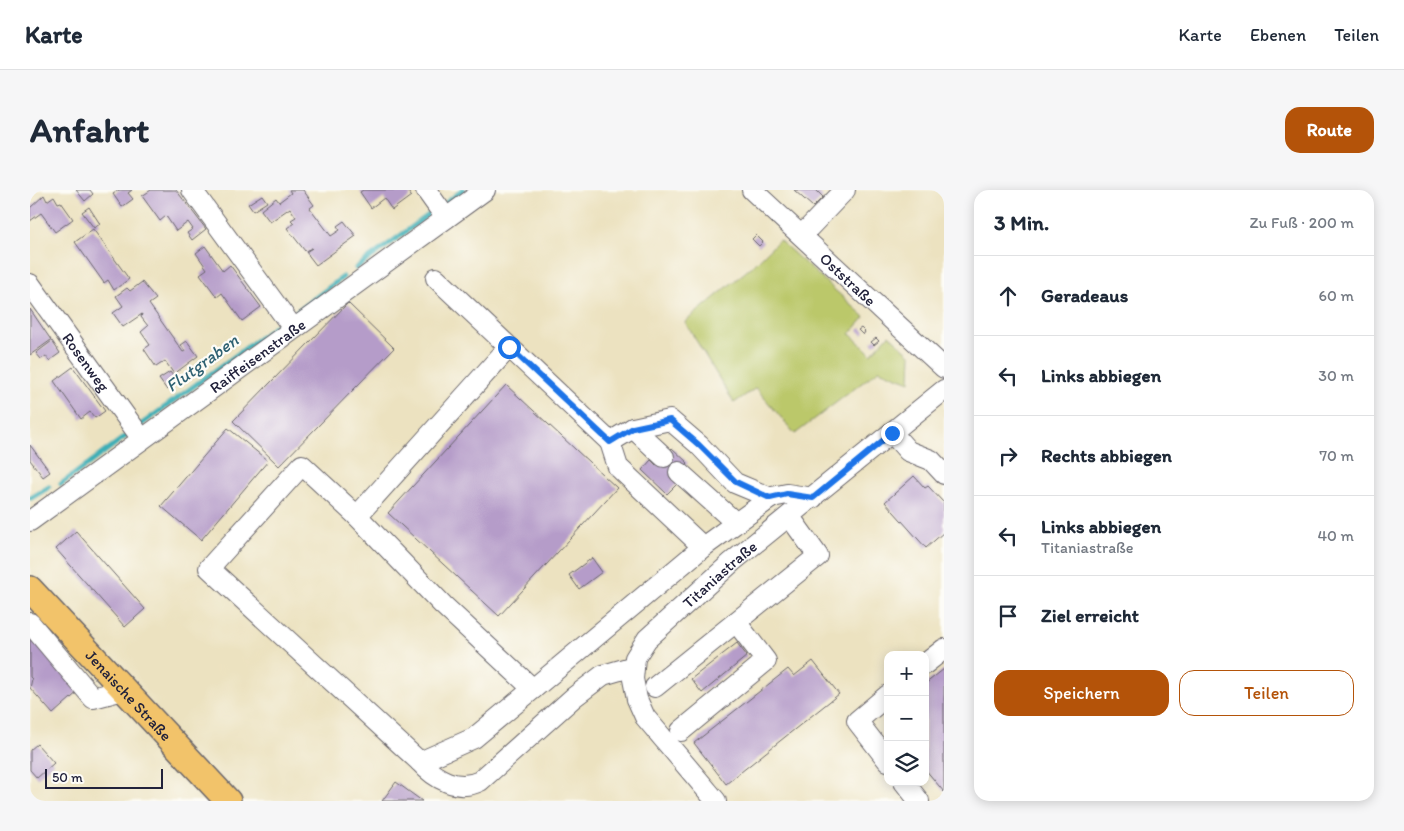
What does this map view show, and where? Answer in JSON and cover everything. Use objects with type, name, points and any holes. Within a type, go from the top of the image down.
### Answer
[{"type":"main road","name":"Jenaische Straße","points":[[30,589],[228,801]]},
{"type":"street","points":[[192,190],[293,328]]},
{"type":"street","points":[[426,190],[446,218]]},
{"type":"street","name":"Raiffeisenstraße","points":[[30,521],[485,190]]},
{"type":"street","name":"Oststraße","points":[[752,190],[802,234],[944,368]]},
{"type":"street","points":[[802,234],[845,190]]},
{"type":"street","points":[[436,278],[610,442],[618,468],[703,548]]},
{"type":"street","name":"Rosenweg","points":[[30,284],[142,440]]},
{"type":"street","points":[[357,516],[509,347]]},
{"type":"street","name":"Titaniastraße","points":[[716,801],[645,717],[637,699],[633,679],[635,658],[647,639],[732,562],[944,390]]},
{"type":"street","points":[[610,442],[633,428],[670,420],[699,445],[736,482],[770,498]]},
{"type":"street","points":[[633,428],[664,457]]},
{"type":"street","points":[[892,433],[908,451],[931,460],[944,474]]},
{"type":"street","points":[[533,689],[443,604],[357,516],[302,464],[209,568],[429,772],[451,784],[472,785],[480,781],[574,697],[603,675],[634,666]]},
{"type":"street","points":[[679,472],[736,523]]},
{"type":"street","points":[[420,762],[474,738],[703,548],[770,498],[787,494],[813,498]]},
{"type":"street","points":[[655,687],[818,556],[790,516]]},
{"type":"street","points":[[680,731],[766,661],[736,622]]},
{"type":"street","points":[[30,623],[93,698],[123,690]]},
{"type":"street","points":[[929,661],[944,649]]},
{"type":"street","points":[[884,756],[857,721],[887,696]]},
{"type":"street","points":[[907,786],[919,801]]},
{"type":"green space","points":[[779,240],[865,317],[850,334],[871,354],[889,335],[911,355],[910,382],[879,370],[795,434],[756,388],[734,403],[685,322],[756,263]]},
{"type":"building","points":[[76,190],[90,190],[93,194],[85,201]]},
{"type":"building","points":[[119,190],[132,190],[128,193],[133,199],[122,207],[113,194]]},
{"type":"building","points":[[151,190],[176,190],[206,229],[192,240],[187,233],[193,229],[188,222],[176,231],[166,216],[160,221],[142,196]]},
{"type":"building","points":[[289,190],[303,190],[314,205],[310,208],[331,236],[340,230],[337,226],[344,221],[356,236],[316,265],[306,252],[312,248],[305,251],[287,228],[294,223],[291,220],[296,217],[290,208],[270,222],[261,210],[276,198],[279,202],[291,193]]},
{"type":"building","points":[[363,190],[407,190],[411,196],[392,210],[384,198],[371,208],[360,192]]},
{"type":"building","points":[[794,190],[816,190],[823,197],[813,207]]},
{"type":"building","points":[[44,195],[47,201],[54,196],[58,203],[61,202],[73,219],[55,232],[41,213],[30,221],[30,208]]},
{"type":"building","points":[[262,195],[267,202],[253,211],[248,204]]},
{"type":"building","points":[[89,207],[100,224],[94,228],[82,212]]},
{"type":"building","points":[[93,229],[129,279],[114,290],[108,280],[104,283],[75,242]]},
{"type":"building","points":[[756,235],[763,242],[759,246],[752,239]]},
{"type":"building","points":[[205,246],[223,271],[230,265],[261,307],[242,321],[222,293],[217,297],[200,274],[207,269],[196,253]]},
{"type":"building","points":[[142,282],[156,299],[149,304],[183,352],[185,351],[181,345],[187,341],[198,356],[174,374],[165,361],[156,367],[144,349],[150,345],[141,332],[148,326],[141,317],[142,314],[123,327],[113,313],[123,306],[116,296],[127,288],[130,291]]},
{"type":"building","points":[[348,303],[394,348],[279,466],[233,421]]},
{"type":"building","points":[[30,309],[51,340],[30,355]]},
{"type":"building","points":[[861,328],[865,332],[863,335],[858,330]]},
{"type":"building","points":[[876,338],[879,341],[874,345],[871,342]]},
{"type":"building","points":[[52,341],[60,353],[49,361],[46,356],[41,359],[36,353]]},
{"type":"building","points":[[73,367],[105,411],[95,418],[90,412],[81,419],[54,381]]},
{"type":"building","points":[[170,372],[178,382],[167,390],[159,379]]},
{"type":"building","points":[[506,385],[617,488],[499,616],[388,513]]},
{"type":"building","points":[[228,428],[268,461],[201,540],[161,506]]},
{"type":"building","points":[[30,445],[50,472],[43,477],[30,460]]},
{"type":"building","points":[[672,448],[688,463],[673,478],[678,483],[667,494],[642,470],[651,460],[656,465]]},
{"type":"building","points":[[914,476],[925,488],[928,486],[944,503],[944,532],[926,548],[885,502]]},
{"type":"building","points":[[76,531],[145,609],[125,627],[56,549]]},
{"type":"building","points":[[592,558],[602,572],[579,589],[569,575]]},
{"type":"building","points":[[30,624],[80,690],[53,714],[30,688],[32,679],[30,677]]},
{"type":"building","points":[[737,643],[747,656],[702,693],[691,679]]},
{"type":"building","points":[[813,661],[839,694],[726,784],[694,743],[788,669],[794,676]]},
{"type":"building","points":[[944,669],[944,792],[929,774],[929,681]]},
{"type":"building","points":[[37,744],[54,763],[37,778],[30,770],[30,750]]},
{"type":"building","points":[[396,782],[422,801],[382,801]]},
{"type":"waterway","name":"Flutgraben","points":[[447,202],[463,190]]},
{"type":"waterway","name":"Flutgraben","points":[[356,268],[430,214]]},
{"type":"waterway","name":"Flutgraben","points":[[292,315],[343,277]]},
{"type":"waterway","name":"Flutgraben","points":[[139,426],[280,323]]},
{"type":"waterway","name":"Flutgraben","points":[[61,484],[130,433]]},
{"type":"waterway","name":"Flutgraben","points":[[31,498],[49,487]]},
{"type":"route","points":[[509,347],[610,442],[633,428],[670,420],[699,445],[736,482],[770,498],[787,494],[813,498],[892,433]]}]
